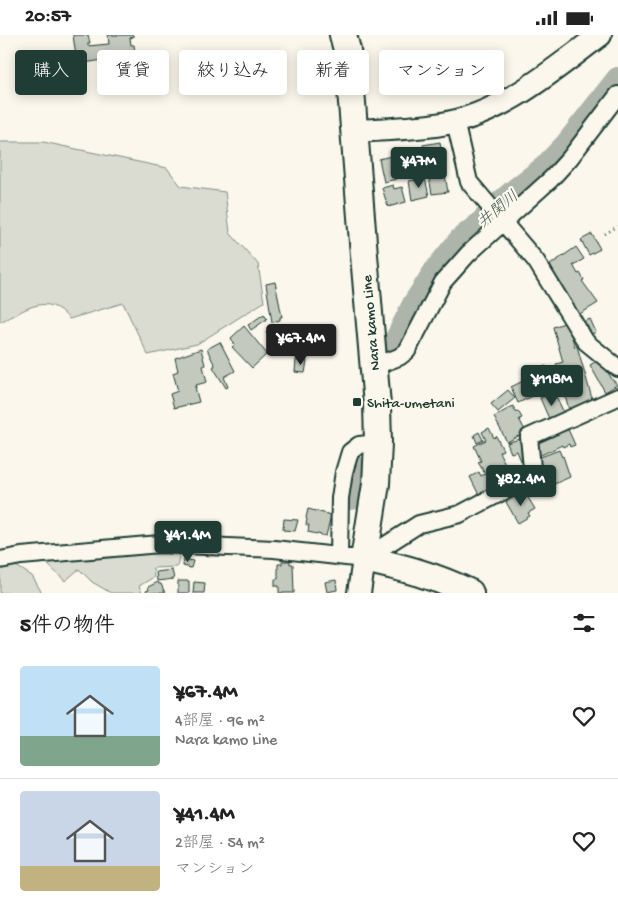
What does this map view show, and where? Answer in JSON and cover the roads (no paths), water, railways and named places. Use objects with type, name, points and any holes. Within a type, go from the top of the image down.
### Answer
[{"type":"main road","name":"Nara kamo Line","points":[[343,35],[347,50],[355,131],[364,255],[375,366],[378,443],[376,484],[352,558]]},
{"type":"main road","points":[[352,558],[407,568],[447,582],[470,593]]},
{"type":"street","points":[[355,131],[444,124],[479,114],[513,97],[600,35]]},
{"type":"street","points":[[375,366],[399,357],[408,351],[443,282],[502,220],[551,179],[570,159],[618,95]]},
{"type":"street","points":[[455,121],[469,182],[536,261],[586,342],[618,368]]},
{"type":"street","points":[[0,560],[21,556],[160,544],[274,549],[352,558],[419,524],[460,514],[529,478],[532,468],[529,437],[618,397]]},
{"type":"street","points":[[352,558],[359,593]]},
{"type":"waterway","name":"井関川","points":[[392,349],[414,304],[436,270],[461,239],[481,223],[498,205],[544,168],[567,144],[618,79]]},
{"type":"waterway","name":"井関川","points":[[352,498],[355,468]]},
{"type":"place","name":"Shita-umetani","points":[[357,402]]}]
